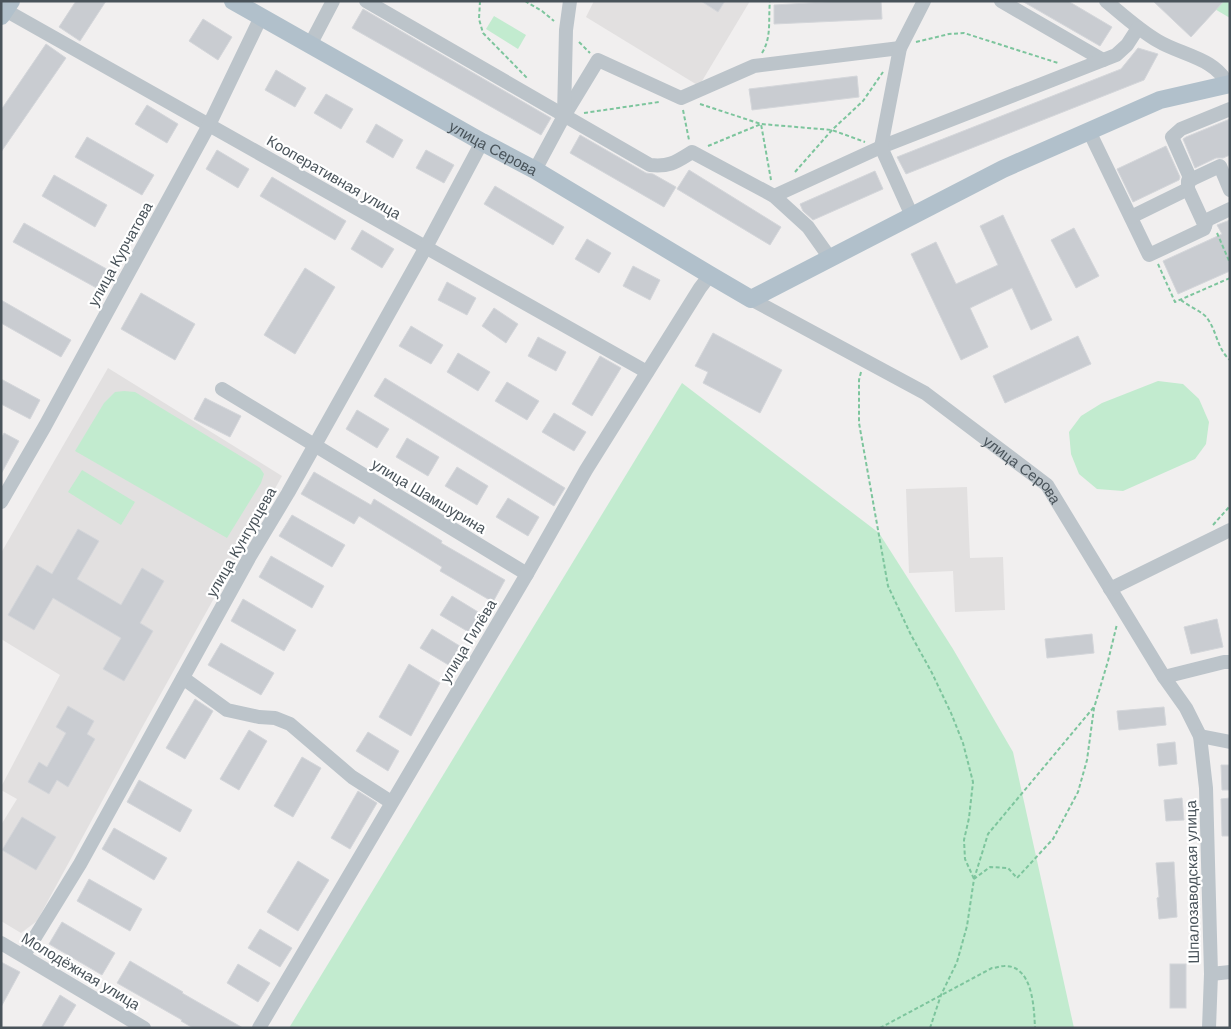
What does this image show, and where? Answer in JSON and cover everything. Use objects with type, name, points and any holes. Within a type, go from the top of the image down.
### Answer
[{"type":"main road","name":"улица Серова","points":[[233,1],[535,170],[710,276],[751,298]]},
{"type":"main road","points":[[751,298],[1003,169],[1160,100],[1229,84]]},
{"type":"street","points":[[310,44],[333,1]]},
{"type":"street","points":[[366,1],[650,164],[663,166],[692,152],[774,196],[808,227],[830,258]]},
{"type":"street","points":[[564,116],[566,30],[570,1]]},
{"type":"street","points":[[912,216],[881,147],[900,48],[924,1]]},
{"type":"street","points":[[1001,1],[1103,60]]},
{"type":"street","points":[[1106,1],[1138,28],[1159,42],[1205,61],[1225,78],[1229,84]]},
{"type":"street","name":"Кооперативная улица","points":[[6,9],[646,372]]},
{"type":"street","name":"улица Курчатова","points":[[1,502],[50,418],[209,125],[261,17]]},
{"type":"street","points":[[774,196],[881,147],[1116,55],[1127,45],[1138,28]]},
{"type":"street","points":[[535,170],[564,116],[598,60],[681,98],[754,66],[900,48]]},
{"type":"street","points":[[1208,222],[1189,184],[1172,137],[1181,129],[1230,109]]},
{"type":"street","points":[[1089,131],[1150,255],[1204,229],[1208,222],[1230,209]]},
{"type":"street","name":"улица Кунгурцева","points":[[24,955],[80,864],[249,558],[288,493],[426,247],[482,142]]},
{"type":"street","points":[[1131,217],[1220,166],[1230,190]]},
{"type":"street","name":"улица Гилёва","points":[[259,1028],[527,574],[586,470],[646,372],[700,288],[710,276]]},
{"type":"street","name":"улица Серова","points":[[751,298],[925,393],[1046,485],[1121,608],[1186,708],[1200,736]]},
{"type":"street","name":"улица Шамшурина","points":[[222,389],[527,574]]},
{"type":"street","points":[[1110,589],[1230,530]]},
{"type":"street","points":[[1164,676],[1230,662]]},
{"type":"street","points":[[183,678],[227,710],[259,717],[276,718],[290,724],[352,777],[391,802]]},
{"type":"street","points":[[1200,736],[1230,742]]},
{"type":"street","name":"Шпалозаводская улица","points":[[1200,736],[1206,788],[1211,974],[1209,1028]]},
{"type":"street","name":"Молодёжная улица","points":[[1,943],[144,1028]]},
{"type":"street","points":[[1211,974],[1230,972]]},
{"type":"path","points":[[480,1],[478,19],[483,33],[530,82]]},
{"type":"path","points":[[754,66],[766,47],[770,34],[768,17],[770,1]]},
{"type":"path","points":[[900,48],[927,38],[949,34],[964,34],[1078,70]]},
{"type":"path","points":[[793,174],[832,130],[862,101],[884,71]]},
{"type":"path","points":[[564,116],[681,98],[761,124],[832,130],[881,147]]},
{"type":"path","points":[[681,98],[692,152],[761,124]]},
{"type":"path","points":[[761,124],[774,196]]},
{"type":"path","points":[[1208,222],[1230,263]]},
{"type":"path","points":[[1153,253],[1175,302],[1230,278]]},
{"type":"path","points":[[1181,299],[1207,317],[1224,354],[1230,360]]},
{"type":"path","points":[[868,362],[861,372],[859,380],[859,421],[865,464],[873,496],[888,586],[951,712],[963,743],[973,782],[969,818],[964,840],[965,858],[974,879]]},
{"type":"path","points":[[974,879],[990,868],[1008,868],[1017,878],[1053,839],[1078,792],[1088,760],[1095,704],[1121,608]]},
{"type":"path","points":[[930,1028],[941,995],[958,962],[967,926],[974,879],[988,834],[1095,704]]},
{"type":"path","points":[[880,1028],[992,968],[1005,966],[1016,968],[1024,976],[1032,992],[1035,1028]]},
{"type":"shaded area","points":[[594,1],[750,1],[699,86],[586,17]]},
{"type":"shaded area","points":[[108,368],[282,476],[37,921],[21,933],[1,921],[1,825],[17,799],[1,790],[1,787],[60,675],[1,639],[1,553]]},
{"type":"shaded area","points":[[967,487],[970,558],[1003,557],[1005,610],[955,612],[953,571],[909,573],[906,489]]},
{"type":"green space","points":[[1201,1],[1230,1],[1230,18]]},
{"type":"green space","points":[[494,16],[526,35],[518,49],[486,29]]},
{"type":"green space","points":[[1158,381],[1183,384],[1199,399],[1209,422],[1206,444],[1195,459],[1123,491],[1097,489],[1079,474],[1071,454],[1069,432],[1081,416],[1102,403]]},
{"type":"green space","points":[[682,383],[879,533],[953,649],[1013,752],[1074,1028],[289,1028]]},
{"type":"green space","points":[[115,392],[135,392],[260,468],[264,474],[261,483],[227,538],[75,451],[104,403]]},
{"type":"green space","points":[[82,470],[135,502],[121,525],[68,492]]},
{"type":"building","points":[[76,1],[106,1],[80,41],[59,27]]},
{"type":"building","points":[[701,1],[725,1],[718,12]]},
{"type":"building","points":[[881,1],[882,19],[774,24],[774,5]]},
{"type":"building","points":[[1022,1],[1068,1],[1112,27],[1100,46]]},
{"type":"building","points":[[1153,1],[1224,1],[1191,37]]},
{"type":"building","points":[[363,9],[551,118],[541,135],[352,28]]},
{"type":"building","points":[[203,19],[232,37],[218,60],[189,41]]},
{"type":"building","points":[[46,44],[66,58],[1,152],[1,110]]},
{"type":"building","points":[[1138,48],[1158,54],[1144,80],[906,174],[897,157],[1121,69]]},
{"type":"building","points":[[276,70],[306,88],[295,107],[265,90]]},
{"type":"building","points":[[857,76],[859,97],[752,110],[749,89]]},
{"type":"building","points":[[326,94],[353,109],[341,129],[314,113]]},
{"type":"building","points":[[147,105],[178,124],[167,143],[135,124]]},
{"type":"building","points":[[1230,119],[1230,155],[1216,158],[1195,168],[1183,139]]},
{"type":"building","points":[[376,124],[403,140],[393,158],[366,142]]},
{"type":"building","points":[[580,135],[646,173],[653,174],[676,187],[664,207],[570,153]]},
{"type":"building","points":[[87,137],[154,175],[142,195],[75,157]]},
{"type":"building","points":[[1166,146],[1180,177],[1179,180],[1133,202],[1117,169]]},
{"type":"building","points":[[217,150],[249,169],[238,188],[206,169]]},
{"type":"building","points":[[426,150],[454,165],[444,183],[416,168]]},
{"type":"building","points":[[689,170],[781,227],[770,245],[677,189]]},
{"type":"building","points":[[875,171],[883,189],[813,220],[803,211],[800,204]]},
{"type":"building","points":[[54,175],[107,205],[95,227],[42,196]]},
{"type":"building","points":[[272,177],[346,221],[335,240],[260,196]]},
{"type":"building","points":[[495,186],[564,227],[553,245],[484,204]]},
{"type":"building","points":[[1003,215],[1052,320],[1031,330],[1012,288],[970,308],[988,347],[961,360],[911,254],[936,242],[956,284],[998,265],[980,226]]},
{"type":"building","points":[[1230,220],[1230,271],[1178,294],[1163,261],[1222,234],[1217,225]]},
{"type":"building","points":[[24,223],[112,272],[102,291],[13,242]]},
{"type":"building","points":[[1074,228],[1099,276],[1076,288],[1051,240]]},
{"type":"building","points":[[362,230],[394,249],[382,268],[351,249]]},
{"type":"building","points":[[587,239],[611,253],[599,273],[575,259]]},
{"type":"building","points":[[633,266],[660,280],[650,300],[623,286]]},
{"type":"building","points":[[305,268],[335,287],[295,354],[264,335]]},
{"type":"building","points":[[447,282],[476,298],[467,315],[438,300]]},
{"type":"building","points":[[141,293],[195,324],[175,360],[121,329]]},
{"type":"building","points":[[1,300],[71,340],[61,357],[1,323]]},
{"type":"building","points":[[494,308],[518,324],[506,343],[482,326]]},
{"type":"building","points":[[411,326],[443,345],[431,364],[399,346]]},
{"type":"building","points":[[713,333],[782,370],[760,413],[703,383],[708,372],[695,366]]},
{"type":"building","points":[[1078,336],[1091,364],[1005,403],[993,376]]},
{"type":"building","points":[[538,337],[566,352],[556,371],[528,356]]},
{"type":"building","points":[[458,353],[490,372],[478,391],[447,372]]},
{"type":"building","points":[[600,356],[621,368],[592,416],[572,404]]},
{"type":"building","points":[[385,378],[565,488],[554,506],[374,396]]},
{"type":"building","points":[[1,379],[40,400],[30,419],[1,404]]},
{"type":"building","points":[[507,382],[539,401],[527,420],[495,401]]},
{"type":"building","points":[[205,398],[241,416],[230,437],[194,419]]},
{"type":"building","points":[[357,410],[389,429],[377,448],[346,429]]},
{"type":"building","points":[[554,413],[586,432],[574,451],[542,432]]},
{"type":"building","points":[[4,433],[19,441],[1,474],[1,439]]},
{"type":"building","points":[[407,438],[439,457],[428,476],[396,457]]},
{"type":"building","points":[[457,467],[488,486],[477,505],[445,486]]},
{"type":"building","points":[[314,472],[371,505],[374,499],[442,541],[441,543],[505,580],[493,602],[440,571],[442,567],[359,516],[354,524],[301,494]]},
{"type":"building","points":[[508,498],[539,517],[528,536],[496,517]]},
{"type":"building","points":[[292,515],[345,545],[332,567],[279,536]]},
{"type":"building","points":[[78,529],[99,541],[77,579],[121,605],[142,568],[164,581],[140,623],[153,631],[124,681],[103,669],[121,638],[53,598],[34,630],[8,615],[37,565],[52,574]]},
{"type":"building","points":[[271,556],[324,586],[312,608],[259,577]]},
{"type":"building","points":[[452,596],[483,615],[472,634],[440,615]]},
{"type":"building","points":[[243,599],[296,630],[284,651],[231,621]]},
{"type":"building","points":[[1217,619],[1223,647],[1191,654],[1184,627]]},
{"type":"building","points":[[432,629],[463,648],[452,667],[420,648]]},
{"type":"building","points":[[1092,634],[1094,653],[1047,658],[1045,639]]},
{"type":"building","points":[[221,643],[274,673],[261,695],[208,665]]},
{"type":"building","points":[[409,664],[440,683],[411,736],[379,717]]},
{"type":"building","points":[[195,699],[213,711],[185,759],[166,748]]},
{"type":"building","points":[[68,706],[94,721],[87,734],[95,739],[68,787],[57,780],[49,794],[28,782],[39,762],[47,767],[66,733],[56,727]]},
{"type":"building","points":[[1164,707],[1166,725],[1119,730],[1117,711]]},
{"type":"building","points":[[249,730],[267,741],[239,790],[220,779]]},
{"type":"building","points":[[368,732],[399,751],[388,771],[356,751]]},
{"type":"building","points":[[1175,742],[1177,764],[1159,766],[1157,744]]},
{"type":"building","points":[[302,757],[321,768],[293,817],[274,806]]},
{"type":"building","points":[[1221,765],[1230,765],[1230,790],[1222,790]]},
{"type":"building","points":[[139,780],[192,810],[180,832],[127,802]]},
{"type":"building","points":[[358,791],[377,803],[350,849],[331,838]]},
{"type":"building","points":[[1182,798],[1184,820],[1166,821],[1164,800]]},
{"type":"building","points":[[1230,798],[1230,836],[1222,836],[1221,799]]},
{"type":"building","points":[[22,817],[56,837],[36,870],[2,850]]},
{"type":"building","points":[[114,828],[167,858],[154,880],[102,849]]},
{"type":"building","points":[[298,861],[329,880],[298,931],[267,912]]},
{"type":"building","points":[[1174,862],[1177,917],[1159,919],[1156,863]]},
{"type":"building","points":[[89,879],[142,909],[130,931],[77,901]]},
{"type":"building","points":[[62,922],[115,953],[102,975],[49,944]]},
{"type":"building","points":[[260,929],[292,948],[280,967],[248,948]]},
{"type":"building","points":[[130,961],[243,1028],[193,1028],[181,1021],[117,983]]},
{"type":"building","points":[[1,962],[20,972],[1,1007]]},
{"type":"building","points":[[238,964],[270,983],[258,1002],[227,983]]},
{"type":"building","points":[[1170,964],[1186,964],[1186,1008],[1170,1008]]},
{"type":"building","points":[[60,995],[76,1005],[62,1028],[41,1028]]}]
